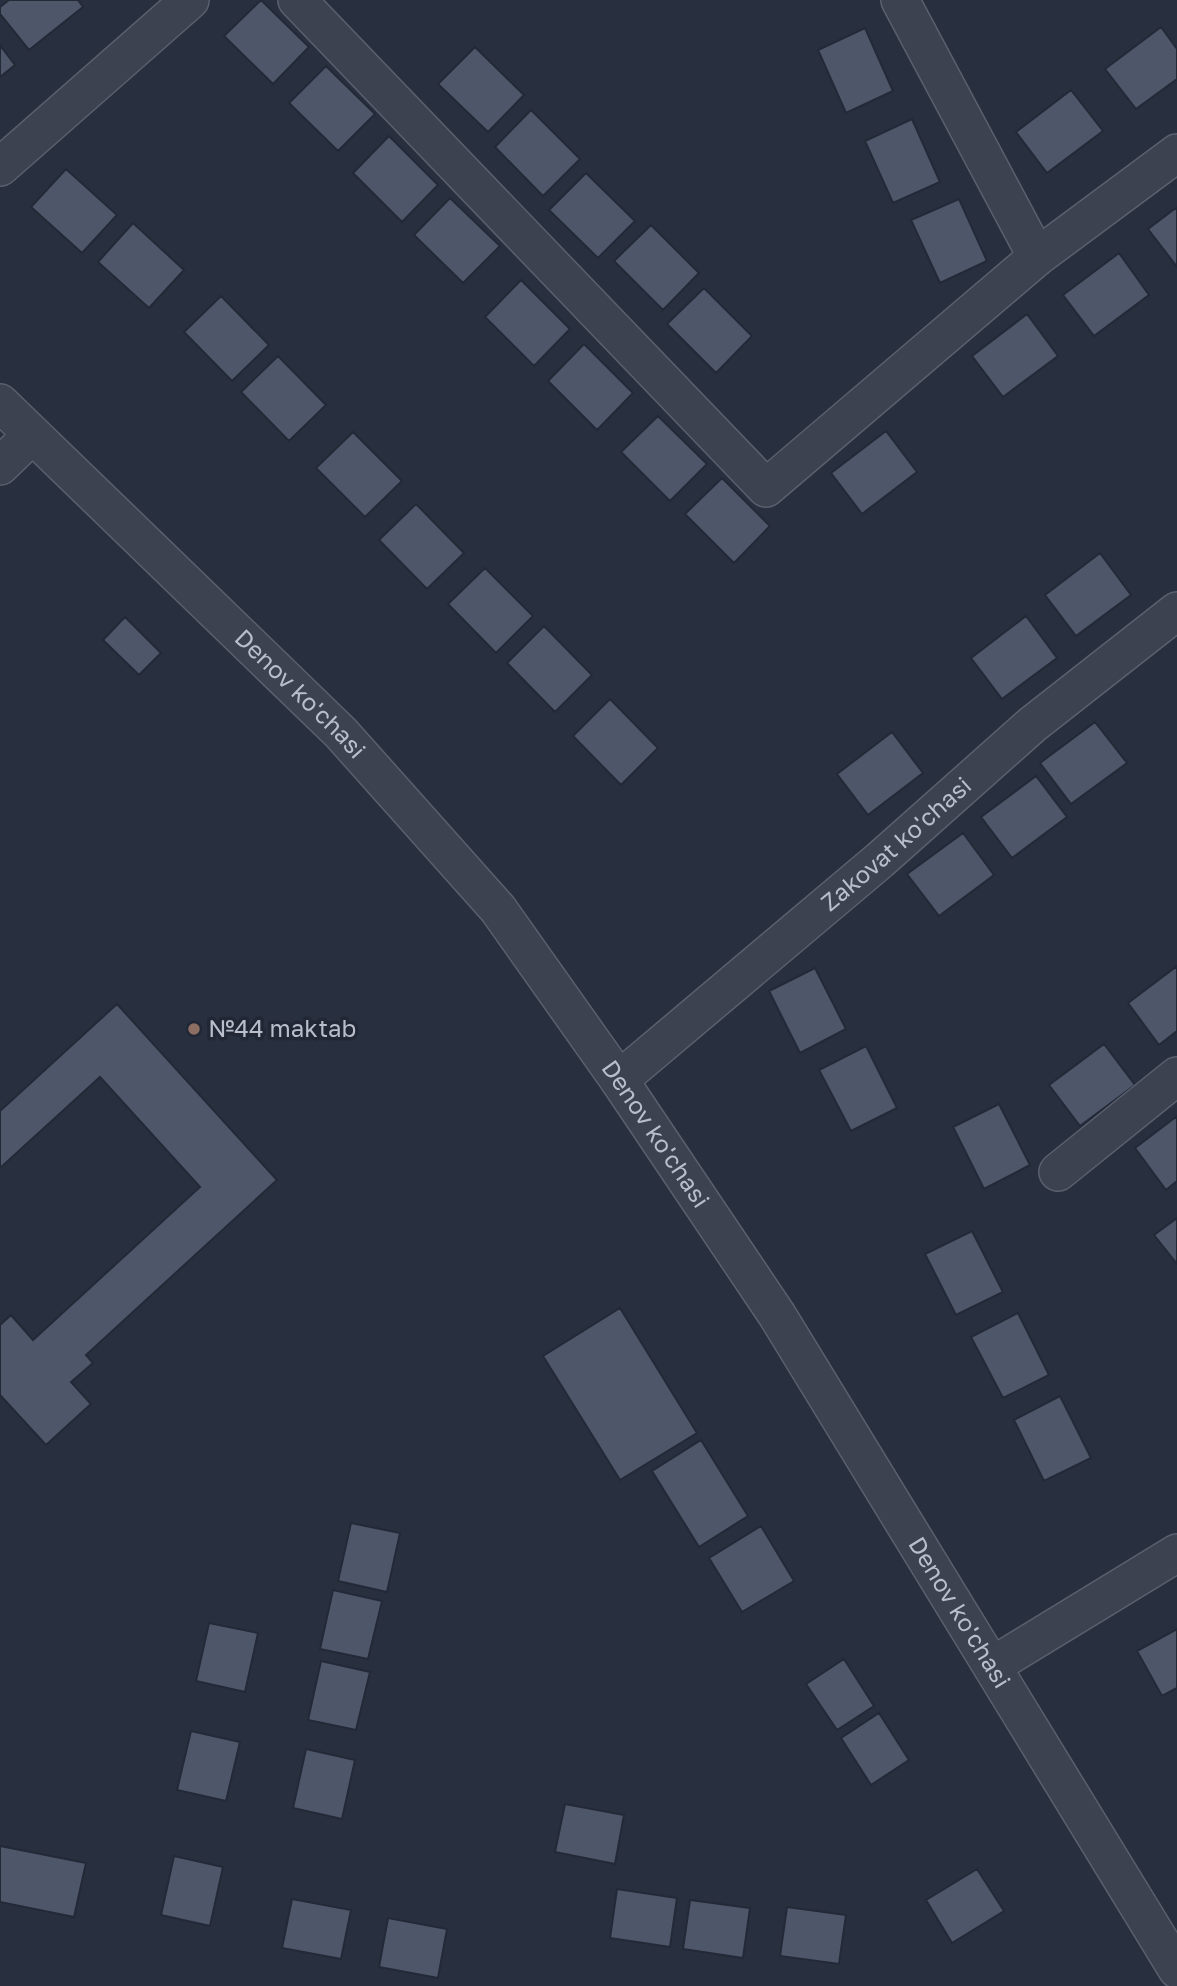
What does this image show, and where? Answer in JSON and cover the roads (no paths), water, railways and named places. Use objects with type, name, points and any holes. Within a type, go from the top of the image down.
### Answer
[{"type":"street","points":[[0,167],[190,0]]},
{"type":"street","points":[[297,0],[766,488],[1037,257],[1177,153]]},
{"type":"street","points":[[900,0],[1037,257]]},
{"type":"street","name":"Denov ko'chasi","points":[[0,404],[341,733],[498,909],[619,1080],[777,1315],[1177,1969]]},
{"type":"street","points":[[0,466],[32,435]]},
{"type":"street","name":"Zakovat ko'chasi","points":[[619,1080],[880,860],[1033,724],[1177,611]]},
{"type":"street","points":[[1058,1172],[1177,1076]]},
{"type":"street","points":[[992,1666],[1177,1553]]},
{"type":"place","name":"№44 maktab","points":[[194,1029]]}]
